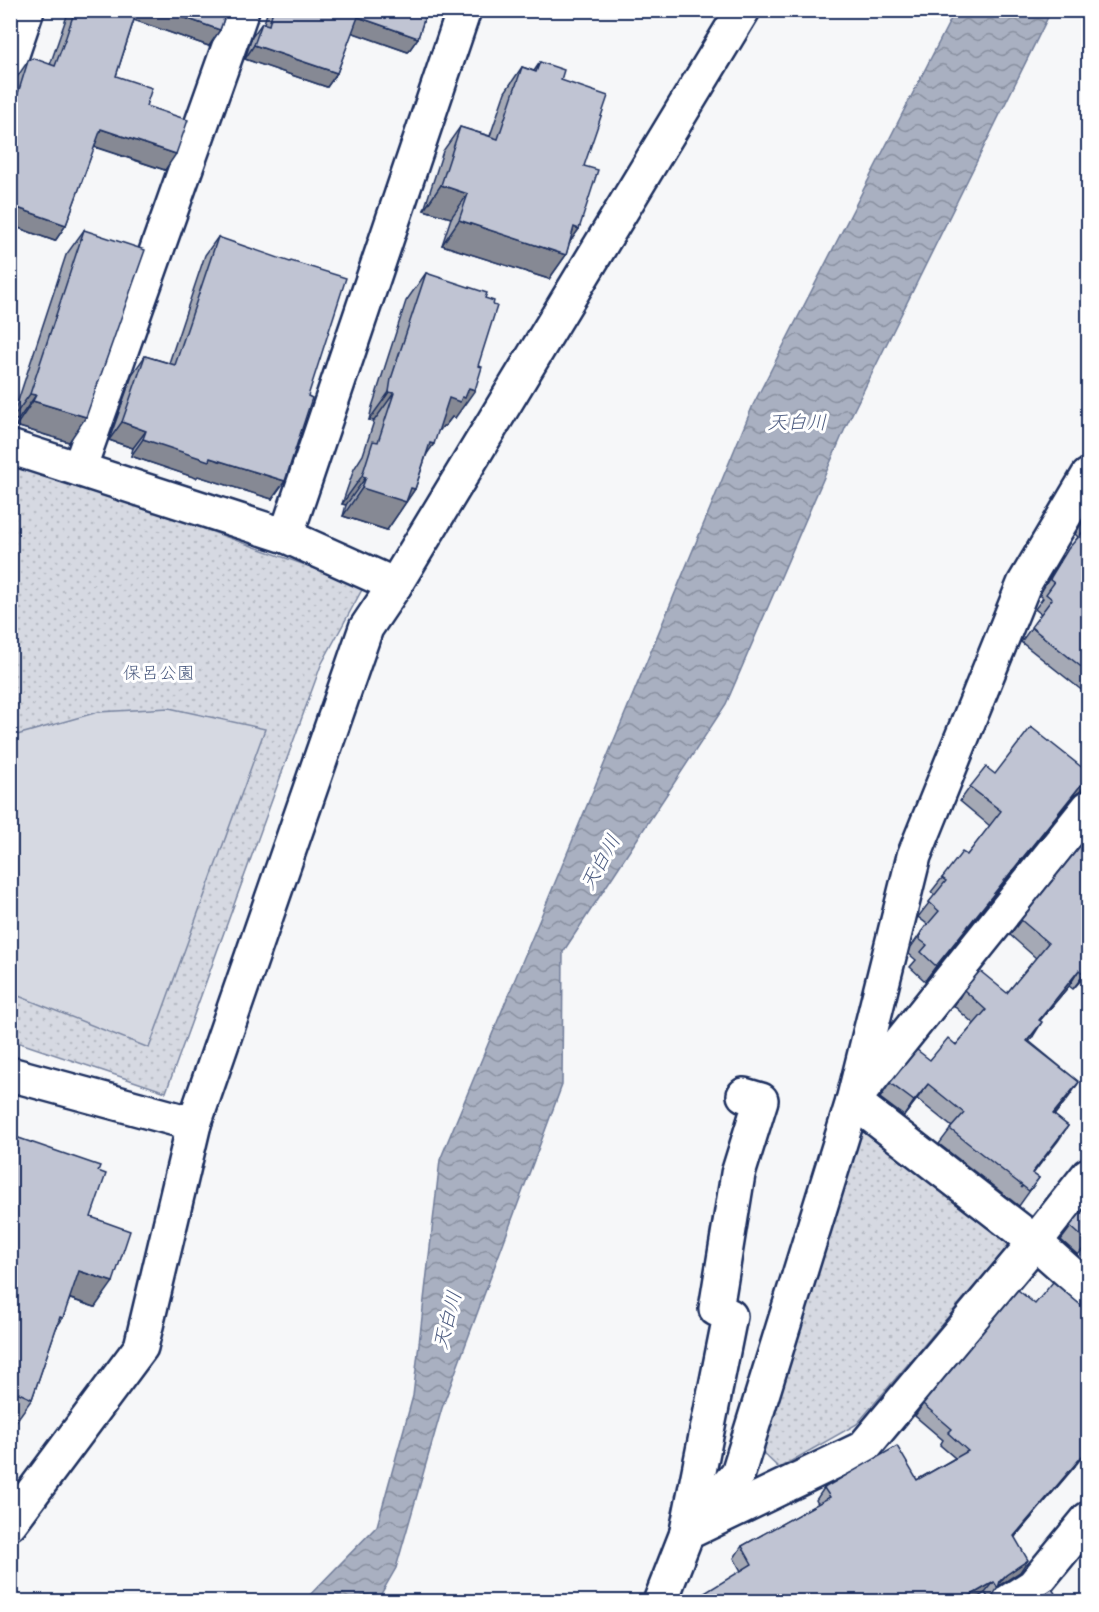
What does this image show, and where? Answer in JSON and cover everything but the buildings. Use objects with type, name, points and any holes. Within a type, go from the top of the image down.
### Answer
[{"type":"street","points":[[10,60],[27,10]]},
{"type":"street","points":[[79,469],[242,10]]},
{"type":"street","points":[[286,537],[464,10]]},
{"type":"street","points":[[10,1523],[141,1347],[194,1124],[366,628],[395,585],[742,10]]},
{"type":"street","points":[[10,447],[286,537],[395,585]]},
{"type":"street","points":[[687,1533],[738,1473],[853,1101],[914,856],[1024,584],[1089,476]]},
{"type":"street","points":[[853,1101],[1089,808]]},
{"type":"street","points":[[10,1074],[194,1124]]},
{"type":"street","points":[[660,1602],[687,1533],[730,1316],[716,1309],[738,1174],[761,1100],[744,1095]]},
{"type":"street","points":[[853,1101],[1035,1242],[1089,1289]]},
{"type":"street","points":[[687,1533],[863,1448],[1089,1175]]},
{"type":"street","points":[[1008,1602],[1033,1586],[1089,1519]]},
{"type":"green space","name":"保呂公園","points":[[11,460],[364,586],[321,665],[166,1092],[11,1040]]},
{"type":"green space","points":[[169,708],[265,729],[149,1048],[11,993],[11,739],[17,735],[98,712]]},
{"type":"green space","points":[[863,1127],[1011,1243],[857,1424],[779,1468],[760,1450],[786,1341]]},
{"type":"water","name":"天白川","points":[[955,11],[1051,11],[847,424],[726,704],[563,952],[562,1085],[442,1408],[396,1568],[377,1601],[304,1601],[377,1526],[413,1396],[440,1160],[753,405]]}]
